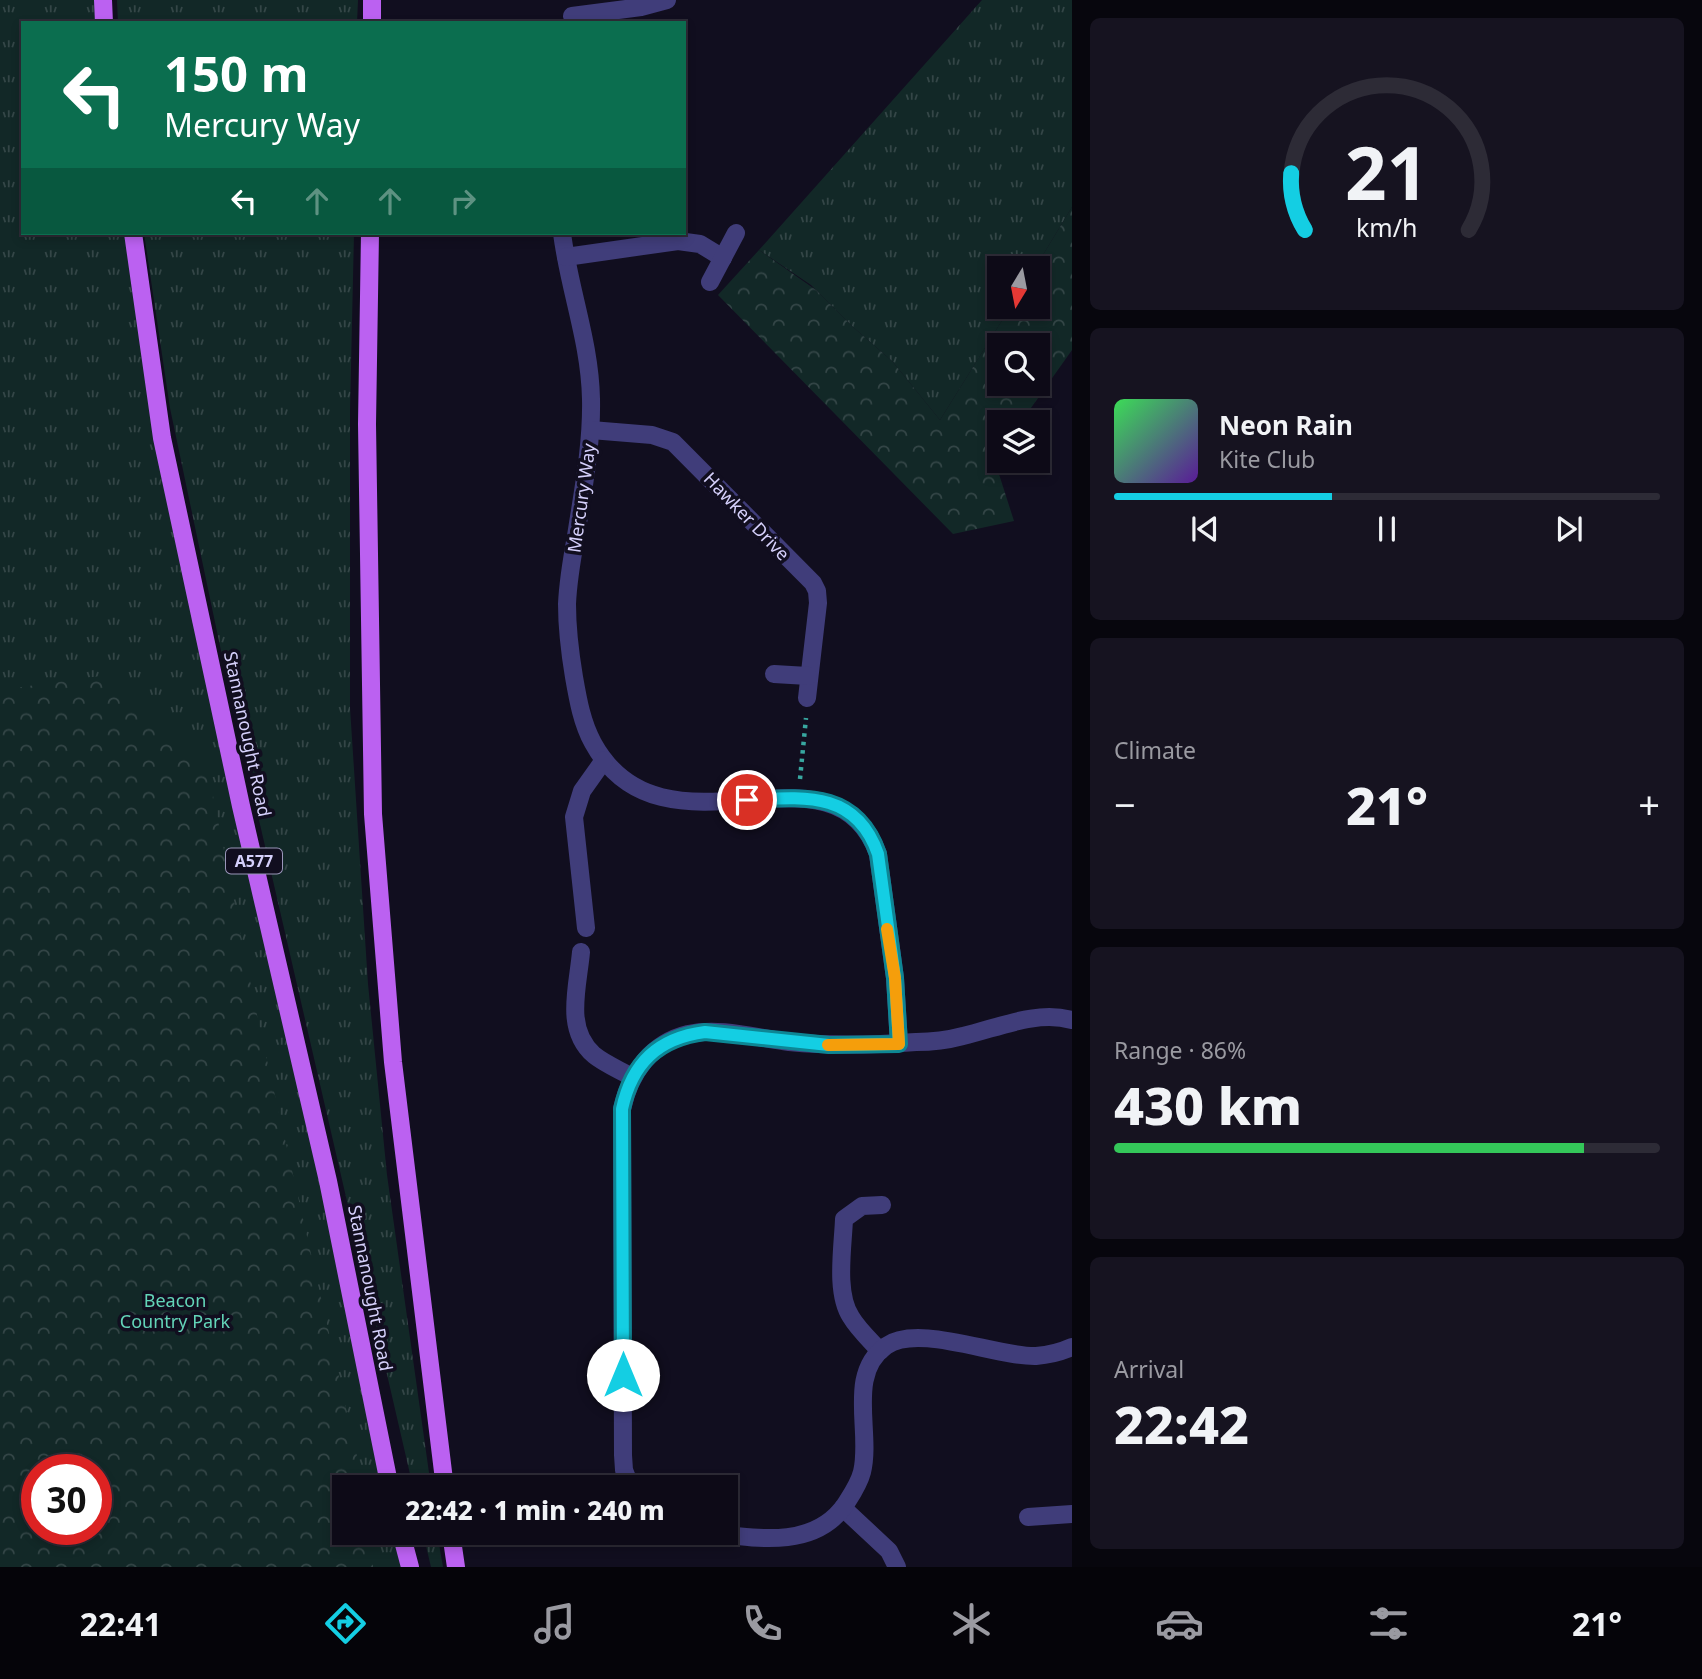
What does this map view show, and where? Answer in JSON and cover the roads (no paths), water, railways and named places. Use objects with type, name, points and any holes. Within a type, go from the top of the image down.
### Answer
[{"type":"main road","points":[[103,0],[104,21]]},
{"type":"main road","points":[[372,0],[372,21]]},
{"type":"main road","name":"Stannanought Road","points":[[133,235],[162,438],[244,820],[328,1181],[387,1475]]},
{"type":"main road","points":[[370,235],[367,424],[373,814],[393,1062],[443,1475]]},
{"type":"main road","points":[[404,1545],[410,1567]]},
{"type":"main road","points":[[453,1545],[456,1567]]},
{"type":"street","points":[[572,13],[640,7],[667,0]]},
{"type":"street","points":[[710,282],[736,233]]},
{"type":"street","name":"Mercury Way","points":[[562,235],[590,374],[591,430],[569,582],[568,626],[580,711],[587,730],[604,760],[619,776],[638,788],[676,801],[697,803],[798,797],[835,804],[851,813],[872,837],[878,854],[895,978],[899,1044]]},
{"type":"street","points":[[566,257],[678,241],[700,244],[723,258]]},
{"type":"street","name":"Hawker Drive","points":[[591,430],[652,435],[673,442],[813,583],[818,603],[807,698]]},
{"type":"street","points":[[774,674],[808,676]]},
{"type":"street","points":[[586,928],[574,817],[582,791],[604,760]]},
{"type":"street","points":[[581,953],[575,1013],[577,1030],[585,1045],[596,1056],[632,1077]]},
{"type":"street","points":[[626,1475],[623,1455],[622,1109],[632,1077],[642,1063],[671,1041],[688,1034],[705,1032],[829,1045],[899,1044],[960,1037],[1029,1019],[1047,1017],[1072,1020]]},
{"type":"street","points":[[880,1351],[851,1318],[841,1289],[844,1219],[862,1206],[882,1205]]},
{"type":"street","points":[[738,1536],[789,1538],[808,1533],[827,1523],[843,1508],[855,1491],[862,1472],[863,1387],[871,1362],[880,1351],[895,1341],[910,1338],[1035,1356],[1072,1349]]},
{"type":"street","points":[[843,1508],[890,1551],[897,1567]]},
{"type":"street","points":[[1028,1517],[1072,1514]]},
{"type":"park label","name":"Beacon Country Park","points":[[175,1310]]}]
